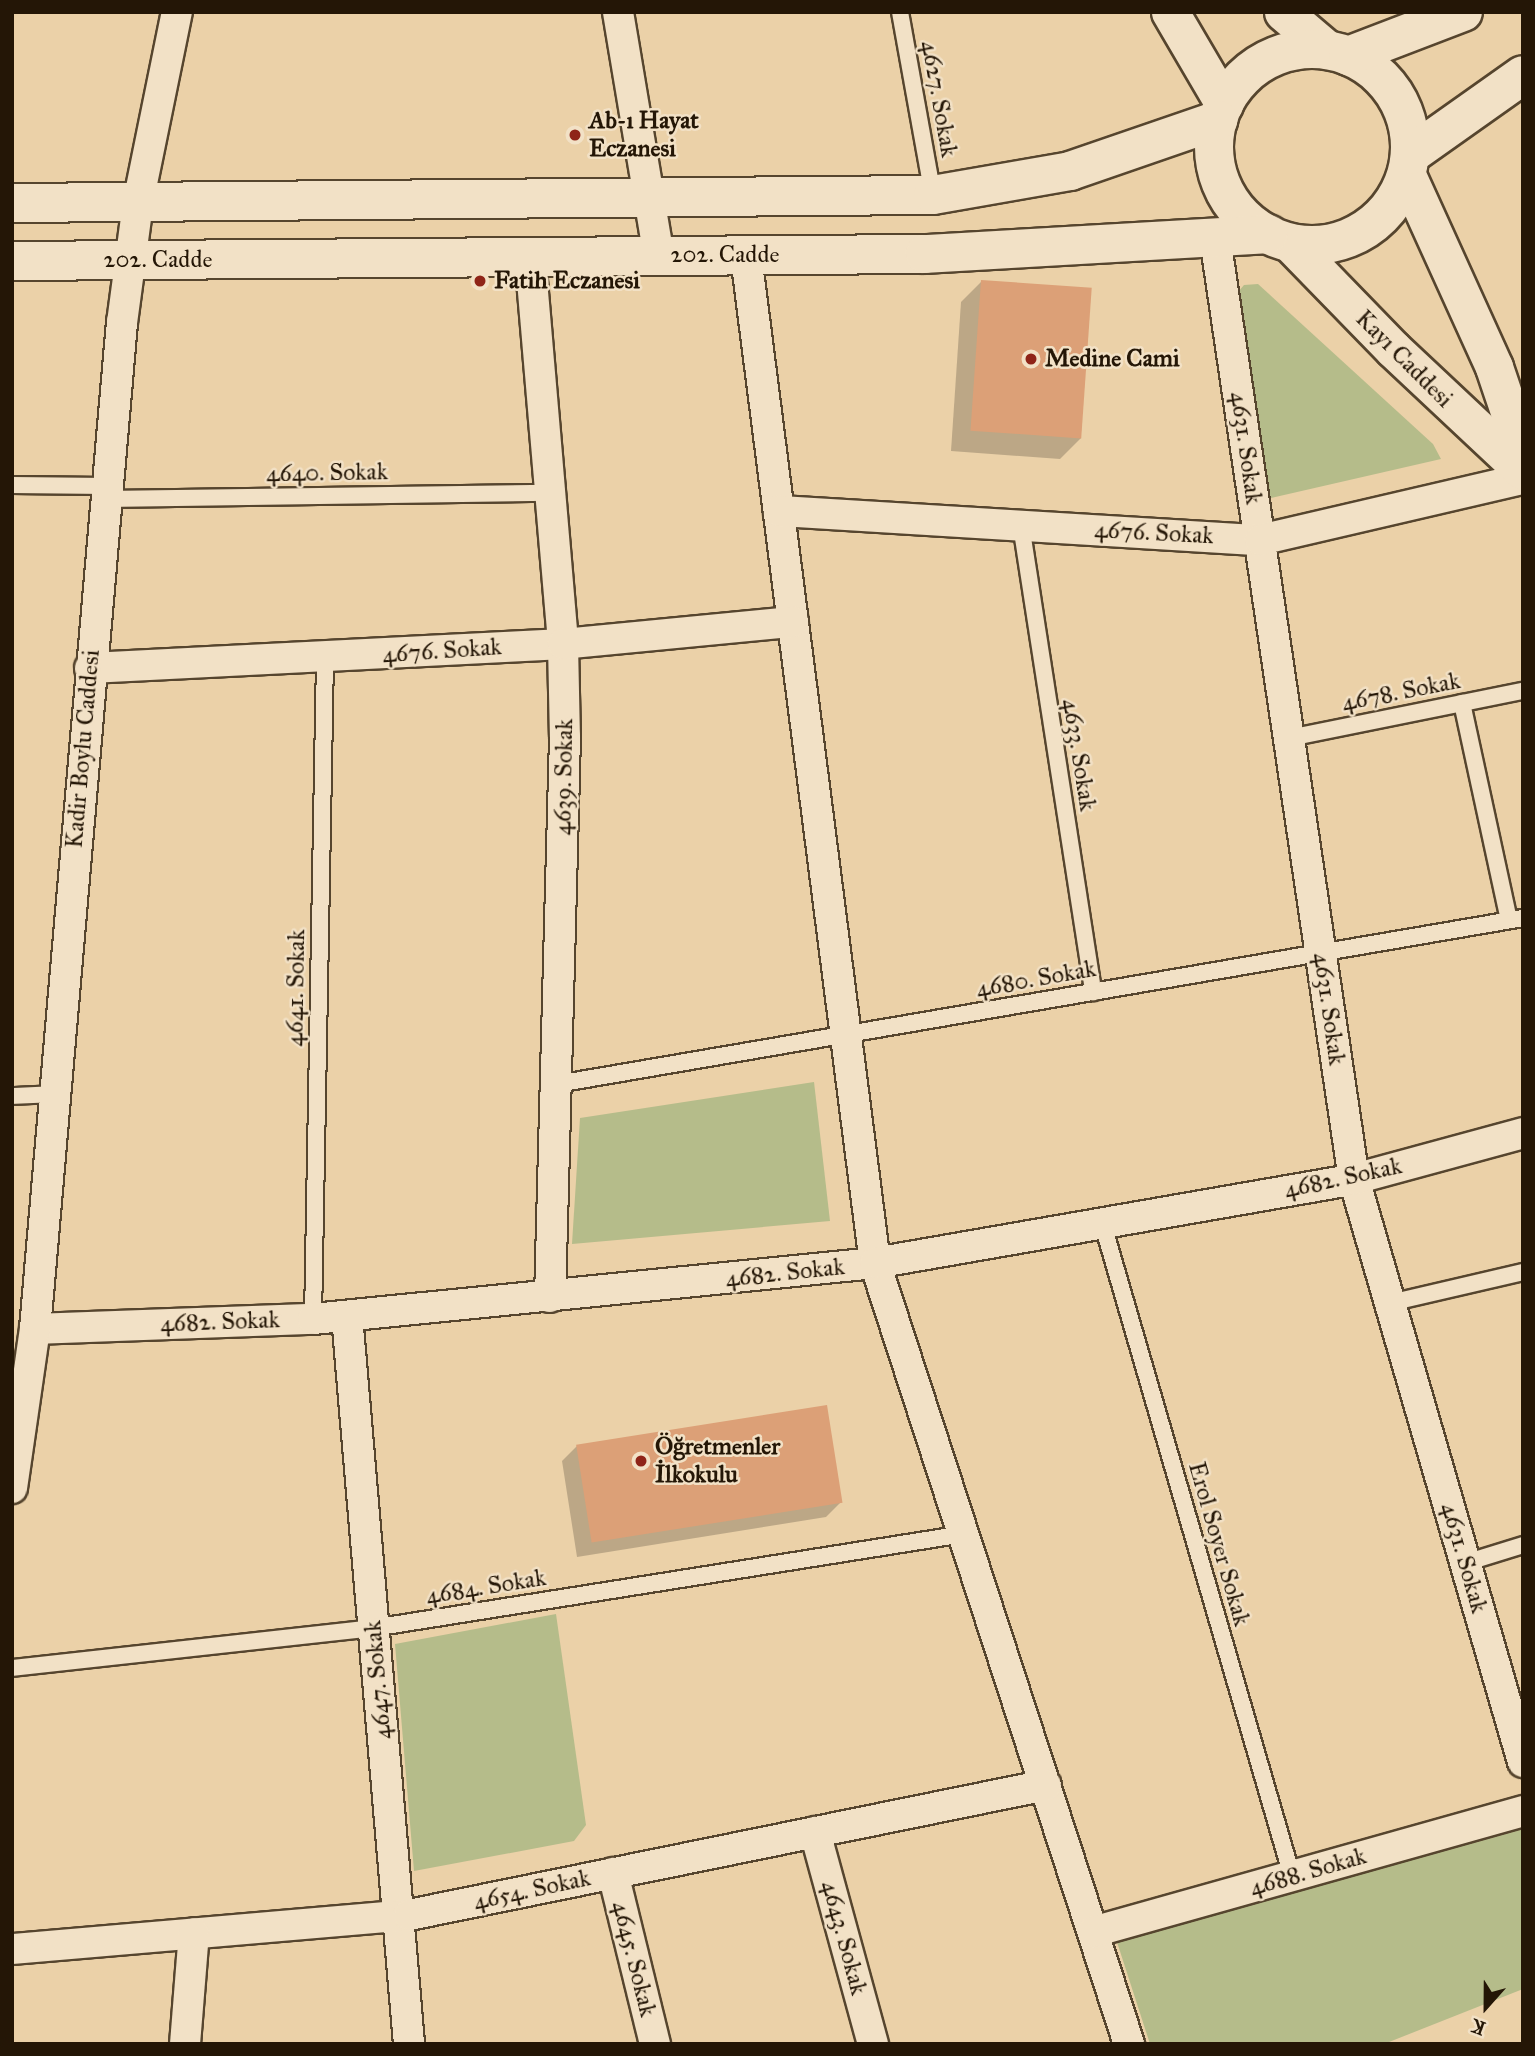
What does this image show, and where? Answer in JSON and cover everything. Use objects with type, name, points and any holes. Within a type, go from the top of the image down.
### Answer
[{"type":"main road","points":[[1338,53],[1383,79],[1396,95],[1410,134],[1409,165],[1387,211],[1353,236],[1332,243],[1279,238],[1250,223],[1223,189],[1213,147],[1221,112],[1249,71],[1286,52],[1338,53],[1463,12]]},
{"type":"main road","points":[[1409,165],[1523,75]]},
{"type":"main road","points":[[12,203],[649,201],[933,195],[1070,171],[1221,112]]},
{"type":"main road","name":"202. Cadde","points":[[12,261],[925,254],[1215,238],[1279,238]]},
{"type":"street","name":"Kadir Boylu Caddesi","points":[[12,1488],[16,1442],[35,1329],[90,668],[129,260],[177,12]]},
{"type":"street","points":[[618,12],[659,256]]},
{"type":"street","points":[[1170,12],[1221,112]]},
{"type":"street","points":[[1283,12],[1338,53]]},
{"type":"street","points":[[1409,165],[1494,367],[1523,453]]},
{"type":"street","name":"4631. Sokak","points":[[1215,238],[1354,1179],[1523,1762]]},
{"type":"street","name":"Kayı Caddesi","points":[[1279,238],[1402,359],[1523,471]]},
{"type":"street","points":[[746,256],[875,1263],[1129,2044]]},
{"type":"street","name":"4639. Sokak","points":[[530,257],[563,644],[565,751],[551,1297]]},
{"type":"street","name":"4676. Sokak","points":[[779,512],[1259,540],[1523,479]]},
{"type":"street","name":"4676. Sokak","points":[[90,668],[325,659],[563,644],[793,622]]},
{"type":"street","name":"4682. Sokak","points":[[35,1329],[313,1319],[875,1263],[1354,1179],[1523,1133]]},
{"type":"street","name":"4647. Sokak","points":[[347,1316],[409,2044]]},
{"type":"street","name":"4654. Sokak","points":[[12,1949],[398,1916],[1046,1785]]},
{"type":"street","name":"4688. Sokak","points":[[1093,1932],[1523,1811]]},
{"type":"street","name":"4643. Sokak","points":[[815,1832],[873,2044]]},
{"type":"street","name":"4645. Sokak","points":[[613,1874],[655,2044]]},
{"type":"street","points":[[186,2044],[194,1933]]},
{"type":"lane","name":"4627. Sokak","points":[[900,12],[933,195]]},
{"type":"lane","name":"4640. Sokak","points":[[12,485],[106,492],[550,493]]},
{"type":"lane","name":"4633. Sokak","points":[[1021,526],[1093,992]]},
{"type":"lane","name":"4641. Sokak","points":[[313,1319],[325,659]]},
{"type":"lane","name":"4678. Sokak","points":[[1289,738],[1523,691]]},
{"type":"lane","points":[[1462,703],[1516,919]]},
{"type":"lane","name":"4680. Sokak","points":[[557,1084],[1516,919]]},
{"type":"lane","points":[[12,1096],[54,1094]]},
{"type":"lane","name":"Erol Soyer Sokak","points":[[1103,1225],[1292,1877]]},
{"type":"lane","points":[[1390,1303],[1523,1272]]},
{"type":"lane","name":"4684. Sokak","points":[[12,1668],[373,1628],[964,1534]]},
{"type":"lane","points":[[1465,1563],[1523,1545]]},
{"type":"green space","points":[[1258,284],[1433,444],[1441,459],[1271,498],[1259,492],[1232,299],[1244,285]]},
{"type":"green space","points":[[814,1082],[830,1221],[572,1244],[580,1118]]},
{"type":"green space","points":[[556,1614],[586,1825],[574,1841],[414,1871],[395,1644]]},
{"type":"green space","points":[[1523,1829],[1523,1989],[1384,2044],[1150,2044],[1117,1942]]},
{"type":"building","name":"Medine Cami","points":[[981,280],[1092,288],[1081,438],[970,431]]},
{"type":"building","points":[[827,1405],[842,1503],[592,1543],[576,1445]]},
{"type":"place","name":"Ab-ı Hayat Eczanesi","points":[[575,135]]},
{"type":"place","name":"Fatih Eczanesi","points":[[480,281]]},
{"type":"place","name":"Medine Cami","points":[[1031,359]]},
{"type":"place","name":"Öğretmenler İlkokulu","points":[[641,1461]]}]
